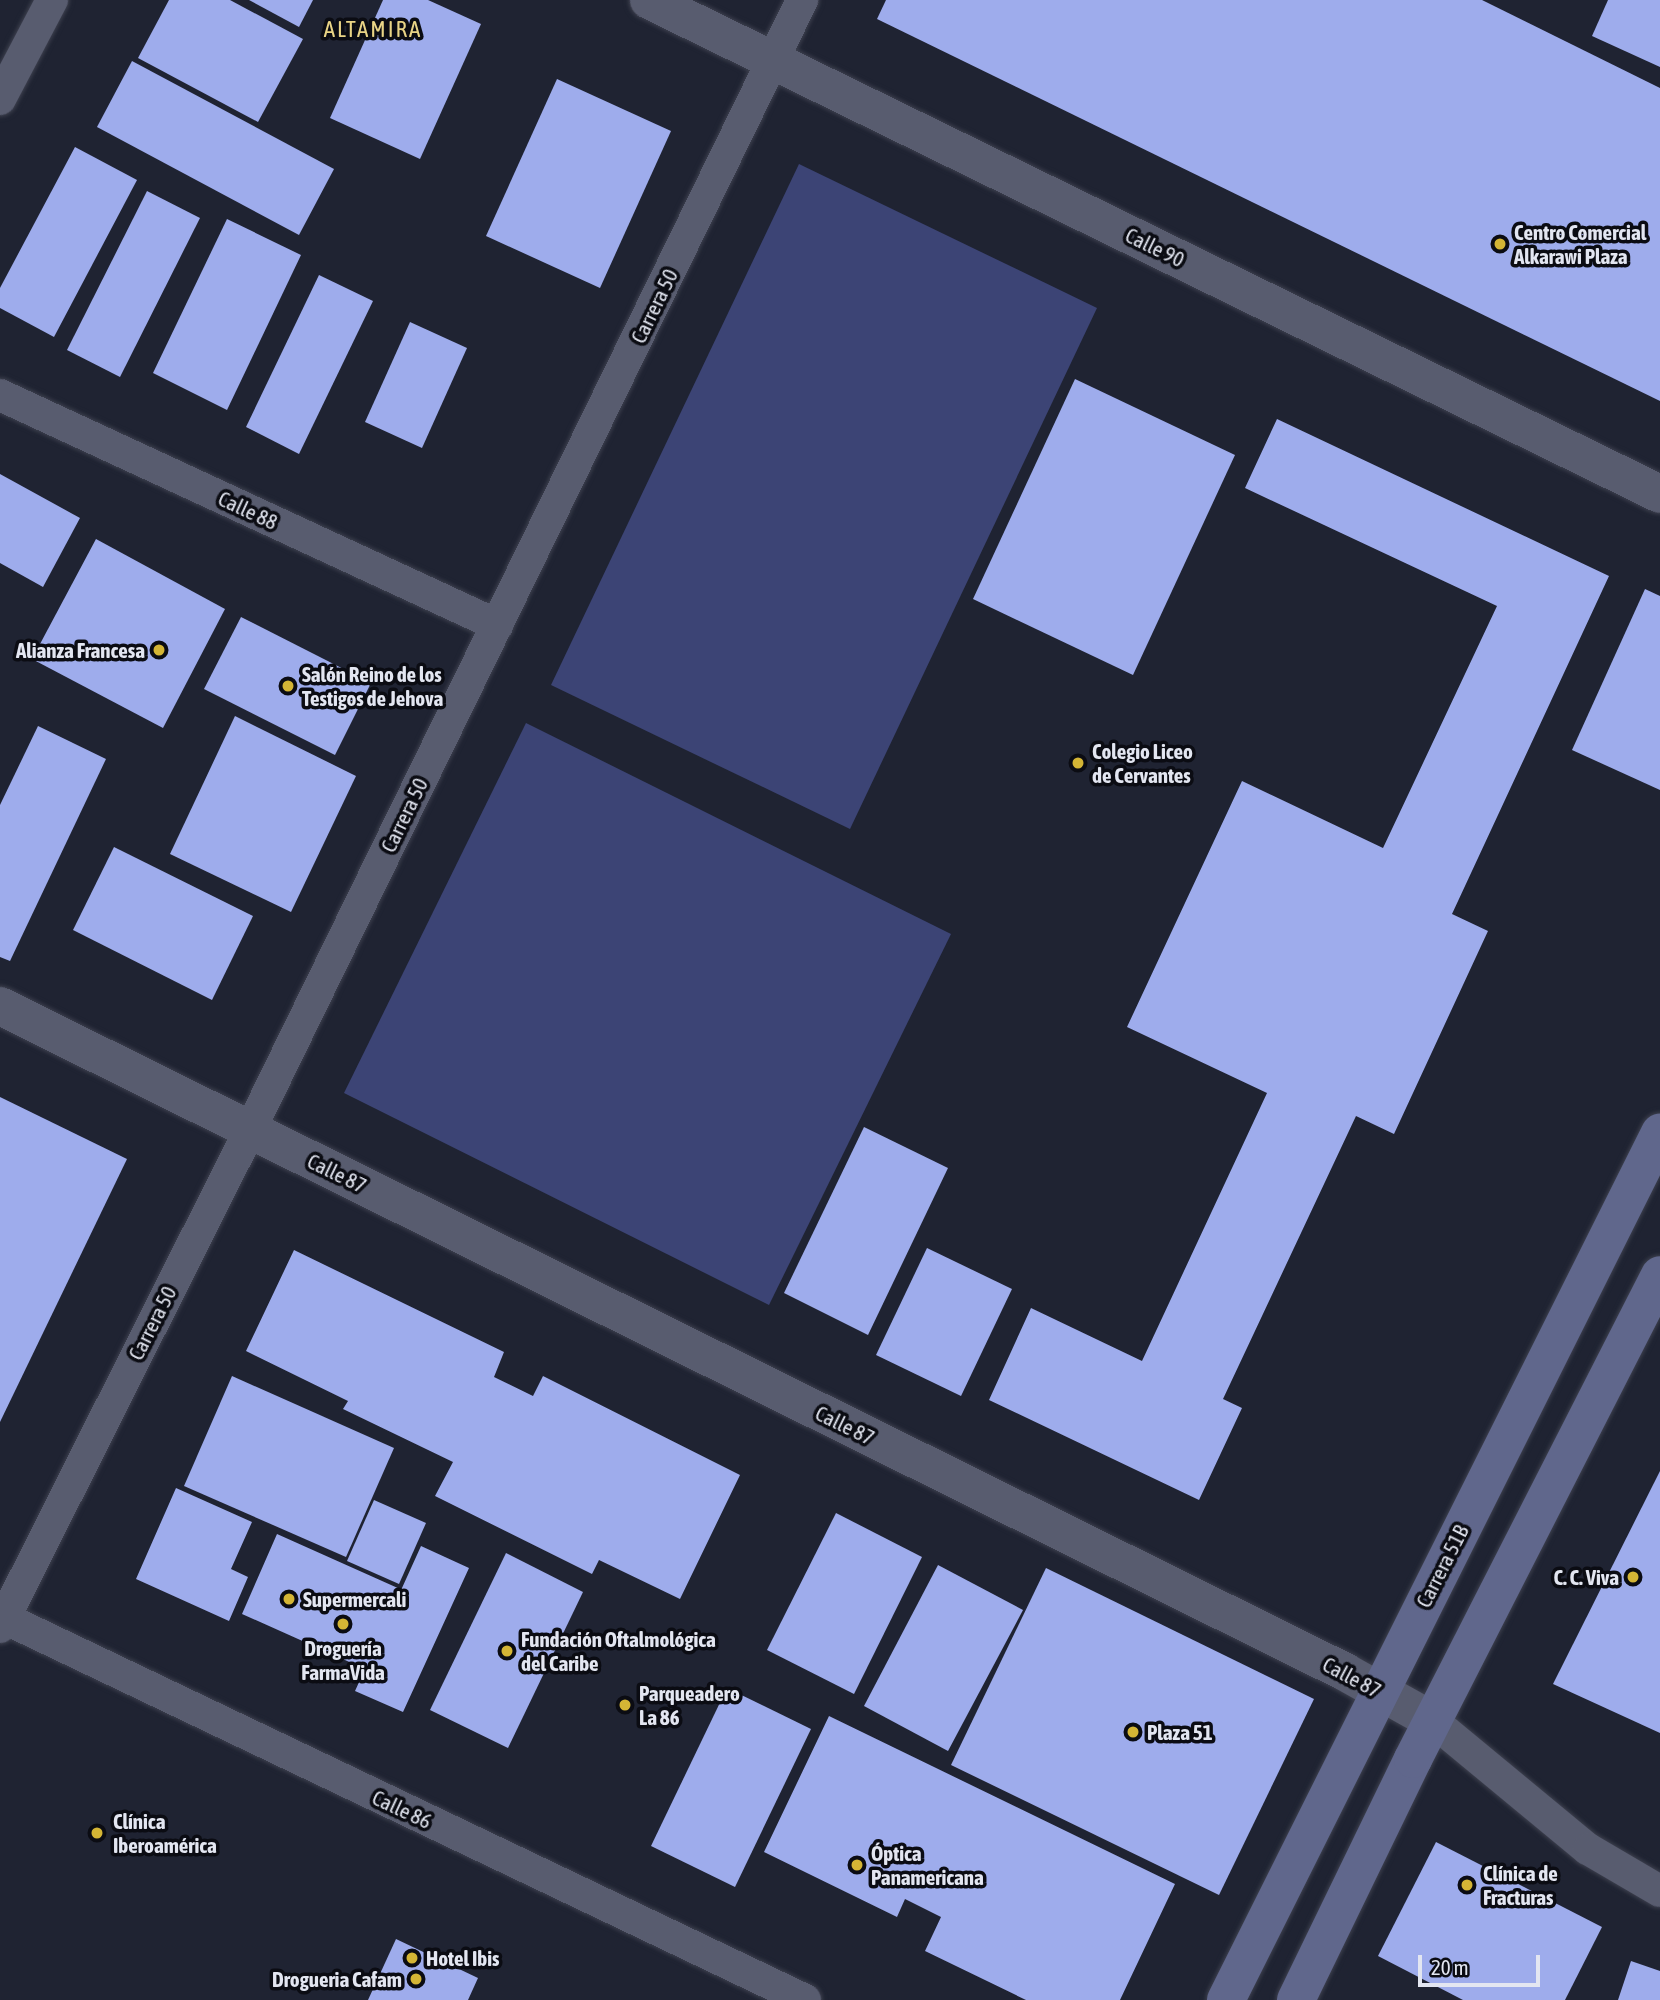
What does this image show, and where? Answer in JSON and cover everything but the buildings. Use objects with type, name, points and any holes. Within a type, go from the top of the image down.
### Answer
[{"type":"main road","name":"Carrera 51B","points":[[1226,2000],[1378,1691],[1660,1133]]},
{"type":"main road","points":[[1296,2000],[1433,1721],[1660,1275]]},
{"type":"street","points":[[0,99],[52,0]]},
{"type":"street","name":"Calle 90","points":[[649,0],[1660,494]]},
{"type":"street","name":"Carrera 50","points":[[1,1620],[250,1130],[802,0]]},
{"type":"street","name":"Calle 88","points":[[0,395],[496,625]]},
{"type":"street","name":"Calle 87","points":[[0,1006],[1378,1691],[1433,1721],[1588,1849],[1660,1891]]},
{"type":"street","name":"Calle 86","points":[[1,1620],[805,2000]]},
{"type":"shaded area","points":[[799,164],[1097,308],[850,829],[551,685]]},
{"type":"shaded area","points":[[526,723],[951,934],[769,1305],[344,1093]]},
{"type":"place","name":"Centro Comercial Alkarawi Plaza","points":[[1500,244]]},
{"type":"place","name":"Alianza Francesa","points":[[159,650]]},
{"type":"place","name":"Salón Reino de los Testigos de Jehova","points":[[288,686]]},
{"type":"place","name":"Colegio Liceo de Cervantes","points":[[1078,763]]},
{"type":"place","name":"C. C. Viva","points":[[1633,1577]]},
{"type":"place","name":"Supermercali","points":[[289,1599]]},
{"type":"place","name":"Droguería FarmaVida","points":[[343,1624]]},
{"type":"place","name":"Fundación Oftalmológica del Caribe","points":[[507,1651]]},
{"type":"place","name":"Parqueadero La 86","points":[[625,1705]]},
{"type":"place","name":"Plaza 51","points":[[1133,1732]]},
{"type":"place","name":"Clínica Iberoamérica","points":[[97,1833]]},
{"type":"place","name":"Óptica Panamericana","points":[[857,1865]]},
{"type":"place","name":"Clínica de Fracturas","points":[[1467,1885]]},
{"type":"place","name":"Hotel Ibis","points":[[412,1958]]},
{"type":"place","name":"Drogueria Cafam","points":[[416,1979]]},
{"type":"district","name":"ALTAMIRA","points":[[373,29]]}]
